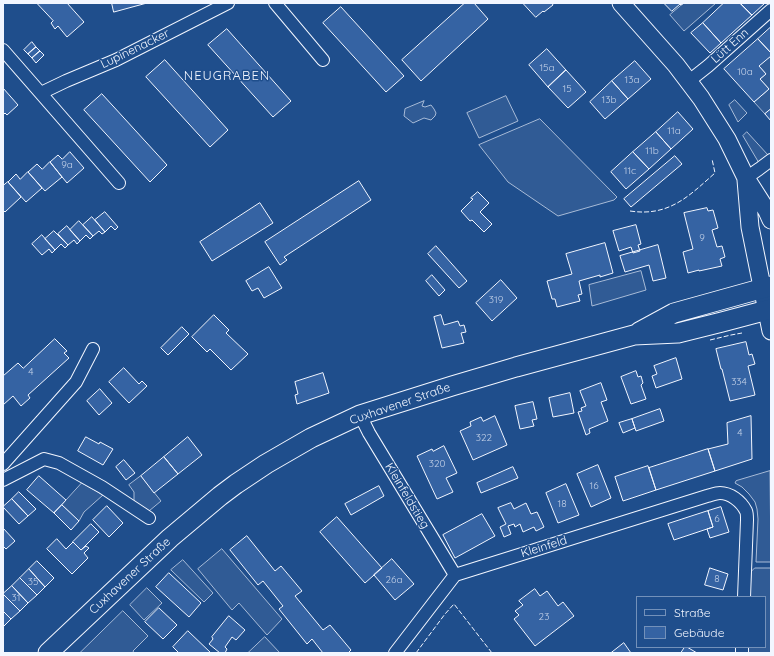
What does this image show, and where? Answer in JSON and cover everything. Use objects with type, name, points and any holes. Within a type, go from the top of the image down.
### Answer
[{"type":"main road","name":"Cuxhavener Straße","points":[[634,335],[674,313],[767,287]]},
{"type":"main road","name":"Cuxhavener Straße","points":[[48,653],[170,538],[225,492],[266,464],[311,438],[360,415],[494,373],[634,335],[678,333],[769,309]]},
{"type":"street","name":"Lupinenacker","points":[[41,93],[66,80],[116,60],[228,3]]},
{"type":"street","points":[[275,3],[323,60]]},
{"type":"street","points":[[621,3],[654,39],[689,81],[701,98],[716,120],[746,178],[771,220]]},
{"type":"street","name":"Lütt Enn","points":[[689,81],[771,10]]},
{"type":"street","points":[[3,50],[119,183]]},
{"type":"street","points":[[746,178],[771,160]]},
{"type":"street","points":[[746,178],[750,227],[767,287],[771,331]]},
{"type":"street","points":[[3,464],[76,382],[93,349]]},
{"type":"street","name":"Kleinfeldstieg","points":[[360,415],[369,433],[455,575]]},
{"type":"street","points":[[3,480],[44,459],[59,463],[102,487],[149,518]]},
{"type":"street","name":"Kleinfeld","points":[[455,575],[719,493],[728,494],[741,504],[746,511],[747,520],[744,596]]},
{"type":"street","points":[[395,653],[455,575]]},
{"type":"shaded area","points":[[684,3],[716,3],[684,31],[670,15]]},
{"type":"shaded area","points":[[771,56],[771,109],[765,114],[754,102],[769,89],[760,79],[766,74],[759,66]]},
{"type":"shaded area","points":[[506,96],[518,121],[479,138],[467,113]]},
{"type":"shaded area","points":[[735,100],[747,113],[738,122],[729,105]]},
{"type":"shaded area","points":[[424,101],[422,106],[425,107],[431,105],[436,113],[431,120],[424,118],[413,123],[404,116],[405,109]]},
{"type":"shaded area","points":[[540,119],[617,197],[614,200],[558,216],[508,182],[479,145]]},
{"type":"shaded area","points":[[747,132],[768,155],[759,163],[743,136]]},
{"type":"shaded area","points":[[641,271],[646,290],[592,306],[589,285]]},
{"type":"shaded area","points":[[770,471],[771,562],[756,562],[757,509],[755,502],[749,494],[735,483],[736,481]]},
{"type":"shaded area","points":[[141,476],[161,501],[149,511],[134,501],[134,492],[129,485]]},
{"type":"shaded area","points":[[82,483],[103,495],[84,512],[79,521],[62,505]]},
{"type":"shaded area","points":[[222,549],[282,619],[267,635],[239,603],[232,610],[198,569]]},
{"type":"shaded area","points":[[183,560],[213,593],[204,602],[171,570]]},
{"type":"shaded area","points":[[755,568],[771,568],[771,653],[747,653],[748,648],[766,648],[766,596],[750,596],[751,572]]},
{"type":"shaded area","points":[[147,588],[162,603],[144,620],[130,605]]},
{"type":"shaded area","points":[[123,611],[148,636],[133,651],[134,653],[80,653]]},
{"type":"shaded area","points":[[265,637],[280,653],[248,653]]},
{"type":"building","points":[[37,3],[67,3],[84,22],[67,37],[58,26],[55,29],[51,23],[53,21]]},
{"type":"building","points":[[112,3],[147,3],[114,12]]},
{"type":"building","points":[[465,3],[474,3],[488,19],[421,81],[402,60]]},
{"type":"building","points":[[523,3],[552,3],[553,5],[536,17]]},
{"type":"building","points":[[664,3],[684,3],[681,5],[680,4],[672,11]]},
{"type":"building","points":[[724,3],[740,3],[752,15],[721,43],[703,23]]},
{"type":"building","points":[[740,3],[765,3],[752,15]]},
{"type":"building","points":[[341,7],[404,76],[386,92],[323,23]]},
{"type":"building","points":[[703,23],[721,43],[710,53],[691,33]]},
{"type":"building","points":[[771,27],[771,53],[758,39]]},
{"type":"building","points":[[227,29],[291,101],[273,117],[208,45]]},
{"type":"building","points":[[758,39],[771,53],[771,56],[759,66],[766,74],[760,79],[769,89],[754,102],[724,69]]},
{"type":"building","points":[[32,42],[36,47],[28,54],[24,50]]},
{"type":"building","points":[[36,47],[40,51],[32,58],[28,54]]},
{"type":"building","points":[[547,49],[566,70],[548,87],[529,65]]},
{"type":"building","points":[[40,51],[44,55],[36,63],[32,58]]},
{"type":"building","points":[[165,60],[228,130],[210,147],[146,77]]},
{"type":"building","points":[[635,61],[651,79],[628,99],[612,81]]},
{"type":"building","points":[[566,70],[586,92],[568,108],[548,87]]},
{"type":"building","points":[[612,81],[628,99],[605,119],[590,102]]},
{"type":"building","points":[[3,88],[18,105],[7,115],[5,113],[3,115]]},
{"type":"building","points":[[102,94],[167,165],[150,182],[84,110]]},
{"type":"building","points":[[771,109],[771,121],[765,114]]},
{"type":"building","points":[[678,112],[693,129],[671,149],[656,132]]},
{"type":"building","points":[[656,132],[671,149],[649,169],[633,152]]},
{"type":"building","points":[[70,152],[84,168],[67,183],[50,162],[58,155],[62,159]]},
{"type":"building","points":[[633,152],[649,169],[626,189],[611,172]]},
{"type":"building","points":[[675,156],[682,164],[631,207],[624,199]]},
{"type":"building","points":[[50,162],[62,177],[45,191],[28,172],[37,164],[42,169]]},
{"type":"building","points":[[28,172],[42,188],[26,202],[8,182],[16,174],[20,179]]},
{"type":"building","points":[[359,181],[371,200],[284,257],[287,260],[280,265],[265,242]]},
{"type":"building","points":[[8,182],[21,197],[5,212],[3,210],[3,186]]},
{"type":"building","points":[[478,192],[489,203],[480,212],[492,224],[484,232],[472,220],[470,221],[461,211],[473,199],[471,198]]},
{"type":"building","points":[[260,203],[273,223],[212,261],[200,242]]},
{"type":"building","points":[[707,208],[708,211],[713,210],[718,228],[712,230],[717,247],[722,246],[725,257],[720,259],[722,266],[688,273],[683,252],[693,249],[684,213]]},
{"type":"building","points":[[105,212],[118,227],[115,230],[111,226],[105,232],[95,220]]},
{"type":"building","points":[[92,217],[105,232],[102,234],[99,231],[93,236],[83,225]]},
{"type":"building","points":[[79,221],[93,236],[90,239],[86,235],[80,241],[70,230]]},
{"type":"building","points":[[636,225],[641,244],[638,245],[640,251],[633,253],[631,247],[619,251],[613,231]]},
{"type":"building","points":[[67,226],[80,241],[77,244],[74,240],[68,245],[58,234]]},
{"type":"building","points":[[54,231],[68,245],[65,248],[61,244],[55,250],[45,239]]},
{"type":"building","points":[[42,235],[55,250],[52,253],[49,249],[42,255],[32,244]]},
{"type":"building","points":[[605,243],[613,273],[579,281],[582,294],[578,295],[580,301],[557,307],[555,299],[552,299],[547,281],[572,274],[566,254]]},
{"type":"building","points":[[658,245],[666,278],[653,281],[649,265],[625,272],[620,256]]},
{"type":"building","points":[[436,246],[467,281],[459,288],[428,254]]},
{"type":"building","points":[[269,267],[282,288],[264,298],[258,288],[252,291],[246,281]]},
{"type":"building","points":[[432,275],[445,290],[439,296],[426,281]]},
{"type":"building","points":[[501,280],[517,298],[492,321],[476,303]]},
{"type":"building","points":[[214,315],[229,330],[226,333],[248,354],[231,370],[210,349],[207,352],[192,337]]},
{"type":"building","points":[[441,315],[444,325],[458,321],[460,326],[464,325],[466,332],[461,333],[464,343],[442,348],[434,317]]},
{"type":"building","points":[[182,327],[189,334],[168,355],[161,348]]},
{"type":"building","points":[[55,339],[67,351],[64,353],[69,358],[28,395],[30,398],[21,406],[13,396],[3,405],[3,376],[18,363],[23,368]]},
{"type":"building","points":[[746,342],[749,355],[752,354],[755,364],[748,366],[755,395],[730,401],[716,349]]},
{"type":"building","points":[[676,358],[682,379],[656,388],[652,376],[657,374],[654,366]]},
{"type":"building","points":[[124,368],[139,384],[142,381],[147,386],[129,403],[109,382]]},
{"type":"building","points":[[636,371],[638,377],[641,376],[643,383],[641,385],[646,399],[631,404],[621,377]]},
{"type":"building","points":[[323,373],[329,393],[297,404],[295,395],[298,394],[295,382]]},
{"type":"building","points":[[601,383],[607,400],[601,402],[608,421],[589,429],[590,433],[586,435],[578,412],[582,411],[581,408],[586,406],[580,391]]},
{"type":"building","points":[[100,389],[112,403],[99,415],[87,401]]},
{"type":"building","points":[[570,393],[574,413],[553,417],[549,398]]},
{"type":"building","points":[[533,402],[537,419],[532,420],[534,426],[520,429],[515,406]]},
{"type":"building","points":[[660,409],[664,421],[636,431],[632,419]]},
{"type":"building","points":[[495,416],[507,445],[473,460],[460,431],[471,426],[470,422],[481,417],[483,421]]},
{"type":"building","points":[[751,416],[752,459],[715,471],[708,449],[728,444],[727,423]]},
{"type":"building","points":[[632,419],[635,428],[623,433],[619,423]]},
{"type":"building","points":[[86,437],[113,449],[103,465],[78,451]]},
{"type":"building","points":[[188,437],[202,455],[178,474],[164,457]]},
{"type":"building","points":[[444,446],[457,473],[446,478],[453,492],[437,499],[417,456],[432,449],[433,451]]},
{"type":"building","points":[[708,449],[715,471],[656,490],[649,468]]},
{"type":"building","points":[[164,457],[178,474],[154,493],[141,476]]},
{"type":"building","points":[[124,460],[135,473],[126,480],[116,467]]},
{"type":"building","points":[[598,465],[611,498],[591,507],[577,474]]},
{"type":"building","points":[[648,466],[656,490],[623,501],[615,477]]},
{"type":"building","points":[[513,467],[518,478],[481,493],[477,483]]},
{"type":"building","points":[[39,476],[66,500],[54,513],[27,490]]},
{"type":"building","points":[[566,484],[579,515],[558,523],[546,493]]},
{"type":"building","points":[[379,486],[384,496],[351,515],[345,504]]},
{"type":"building","points":[[19,492],[36,509],[28,516],[12,499]]},
{"type":"building","points":[[12,499],[28,516],[19,524],[3,507]]},
{"type":"building","points":[[511,503],[514,509],[526,503],[531,514],[537,512],[544,527],[536,531],[534,527],[523,532],[520,524],[515,527],[514,524],[508,526],[511,534],[504,537],[500,527],[506,524],[498,508]]},
{"type":"building","points":[[62,505],[79,521],[71,530],[54,513]]},
{"type":"building","points":[[107,506],[123,523],[109,537],[93,520]]},
{"type":"building","points":[[721,507],[729,532],[710,538],[707,529],[713,527],[708,511]]},
{"type":"building","points":[[708,511],[713,527],[674,540],[668,524]]},
{"type":"building","points":[[482,514],[495,536],[455,558],[443,535]]},
{"type":"building","points":[[337,517],[382,568],[365,583],[320,532]]},
{"type":"building","points":[[91,524],[99,532],[81,550],[73,542]]},
{"type":"building","points":[[3,528],[15,541],[6,549],[3,546]]},
{"type":"building","points":[[247,536],[275,571],[281,566],[302,591],[295,596],[323,630],[330,625],[351,650],[348,653],[323,653],[312,639],[307,644],[279,609],[283,606],[263,581],[258,585],[230,550]]},
{"type":"building","points":[[57,539],[66,549],[73,542],[81,550],[86,546],[89,548],[84,553],[88,558],[72,574],[47,549]]},
{"type":"building","points":[[392,559],[414,584],[395,600],[374,575]]},
{"type":"building","points":[[37,561],[54,578],[45,587],[29,569]]},
{"type":"building","points":[[710,568],[728,574],[723,590],[705,585]]},
{"type":"building","points":[[29,569],[45,587],[37,595],[20,578]]},
{"type":"building","points":[[169,573],[201,603],[189,617],[156,587]]},
{"type":"building","points":[[20,578],[37,595],[28,603],[12,586]]},
{"type":"building","points":[[12,586],[28,603],[20,611],[3,594]]},
{"type":"building","points":[[535,589],[540,596],[547,591],[558,606],[563,602],[574,616],[535,646],[514,619],[519,615],[515,611],[523,605],[519,601]]},
{"type":"building","points":[[3,594],[20,611],[11,619],[3,611]]},
{"type":"building","points":[[159,608],[177,625],[163,639],[145,622]]},
{"type":"building","points":[[3,611],[11,619],[3,627]]},
{"type":"building","points":[[229,616],[245,630],[236,640],[232,637],[225,647],[227,649],[225,653],[220,653],[209,644],[213,639],[212,637]]},
{"type":"building","points":[[188,631],[211,653],[179,653],[173,647]]},
{"type":"building","points":[[624,643],[631,653],[611,653]]},
{"type":"building","points":[[684,648],[689,648],[697,653],[681,653]]},
{"type":"fence","points":[[630,211],[656,211],[667,208],[687,197],[715,173],[712,159]]},
{"type":"fence","points":[[710,340],[742,333]]},
{"type":"fence","points":[[416,653],[454,604],[492,653]]},
{"type":"district","name":"NEUGRABEN","points":[[227,76]]}]
